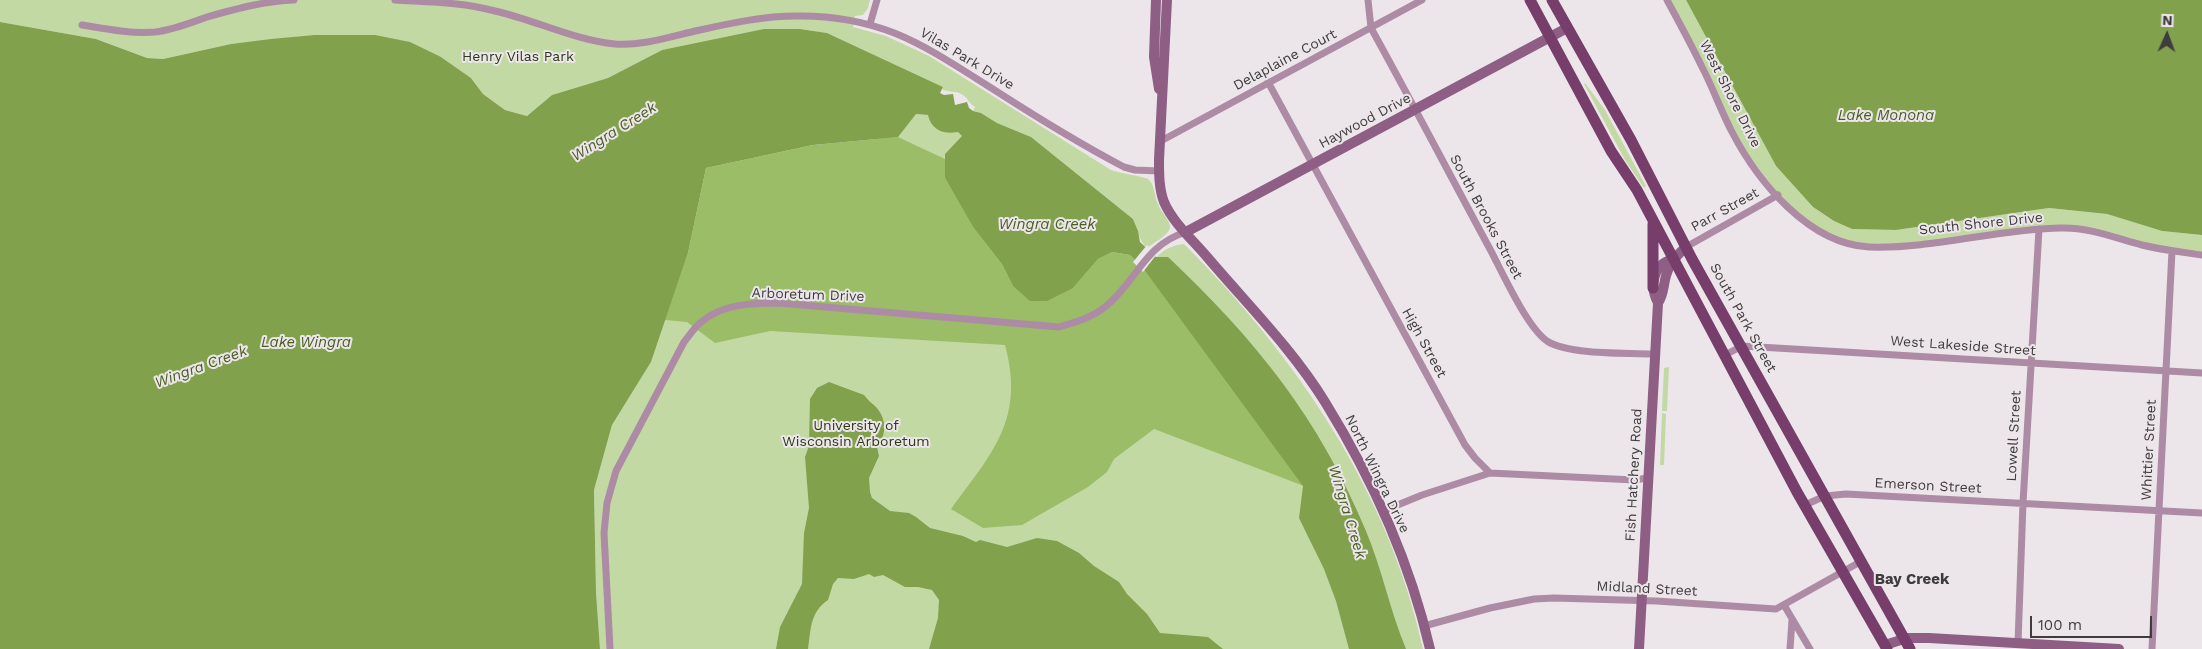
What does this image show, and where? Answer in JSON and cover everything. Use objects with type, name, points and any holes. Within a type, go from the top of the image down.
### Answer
[{"type":"main road","points":[[1530,0],[1615,157],[1636,190],[1804,506],[1886,647]]},
{"type":"main road","name":"South Park Street","points":[[1552,0],[1631,140],[1686,246],[1860,562],[1908,644]]},
{"type":"main road","points":[[1652,220],[1653,288]]},
{"type":"street","points":[[82,25],[138,32],[155,32],[172,29],[253,5],[294,0]]},
{"type":"street","name":"Vilas Park Drive","points":[[395,0],[476,6],[585,38],[614,44],[642,43],[741,21],[778,16],[816,17],[870,24],[908,38],[934,52],[1008,99],[1124,167],[1135,170],[1159,171]]},
{"type":"street","points":[[870,24],[877,0]]},
{"type":"street","points":[[1156,0],[1154,57],[1161,97]]},
{"type":"street","points":[[1161,97],[1164,74],[1167,0]]},
{"type":"street","name":"South Brooks Street","points":[[1368,0],[1371,28],[1537,333],[1559,347],[1655,354]]},
{"type":"street","name":"Delaplaine Court","points":[[1159,142],[1422,0]]},
{"type":"street","name":"West Shore Drive","points":[[1667,0],[1702,67],[1733,134],[1757,171],[1778,195]]},
{"type":"street","name":"Haywood Drive","points":[[1174,236],[1186,232],[1313,165],[1567,28]]},
{"type":"street","name":"High Street","points":[[1268,82],[1466,444],[1475,458],[1490,473]]},
{"type":"street","name":"North Wingra Drive","points":[[1161,97],[1159,171],[1164,202],[1186,232],[1272,331],[1320,395],[1354,452],[1383,510],[1408,574],[1430,649]]},
{"type":"street","name":"South Shore Drive","points":[[1778,195],[1792,212],[1816,230],[1845,242],[1866,247],[1924,243],[2002,232],[2062,228],[2085,229],[2172,252],[2202,254]]},
{"type":"street","name":"Parr Street","points":[[1686,246],[1778,195]]},
{"type":"street","name":"Lowell Street","points":[[2018,644],[2030,364],[2039,229]]},
{"type":"street","name":"Arboretum Drive","points":[[610,649],[604,533],[607,504],[620,463],[684,342],[700,323],[722,310],[750,303],[778,303],[1059,327],[1086,319],[1105,307],[1120,293],[1154,250],[1174,236]]},
{"type":"street","name":"Fish Hatchery Road","points":[[1658,303],[1663,294],[1665,277],[1673,259],[1686,246]]},
{"type":"street","name":"Whittier Street","points":[[2152,649],[2172,252]]},
{"type":"street","name":"Fish Hatchery Road","points":[[1639,649],[1658,303],[1653,288],[1660,265],[1663,261],[1673,259]]},
{"type":"street","points":[[1725,355],[1742,346]]},
{"type":"street","name":"West Lakeside Street","points":[[1742,346],[2202,373]]},
{"type":"street","points":[[1383,510],[1490,473],[1634,480],[1648,478]]},
{"type":"street","name":"Emerson Street","points":[[1804,506],[1825,496],[1846,494],[2202,513]]},
{"type":"street","name":"Midland Street","points":[[1424,626],[1490,608],[1534,599],[1575,598],[1776,609],[1860,562]]},
{"type":"street","points":[[1784,605],[1810,649]]},
{"type":"street","points":[[1790,649],[1792,620]]},
{"type":"street","points":[[1886,647],[1908,644],[1929,638],[2119,649]]},
{"type":"green space","name":"Henry Vilas Park","points":[[0,0],[870,0],[868,8],[863,15],[855,16],[853,27],[886,36],[929,56],[1111,170],[1148,179],[1152,184],[1159,207],[1169,222],[1170,228],[1163,237],[1147,248],[1140,239],[1133,219],[1031,137],[973,111],[975,107],[960,93],[944,90],[942,89],[943,87],[827,33],[800,29],[662,50],[608,78],[552,95],[527,116],[505,110],[483,94],[471,78],[441,57],[314,35],[231,44],[163,59],[147,58],[96,39],[0,22]]},
{"type":"green space","points":[[1667,0],[1686,0],[1776,166],[1813,207],[1834,221],[1852,229],[1896,230],[2049,208],[2107,214],[2162,231],[2202,235],[2202,255],[2062,228],[1876,247],[1826,236],[1778,195],[1733,134]]},
{"type":"green space","points":[[1585,83],[1605,110],[1646,186],[1644,188],[1625,160]]},
{"type":"green space","name":"University of Wisconsin Arboretum","points":[[916,114],[929,115],[932,125],[939,130],[958,132],[963,136],[945,154],[1145,271],[1157,256],[1166,249],[1184,244],[1225,287],[1264,332],[1300,380],[1333,430],[1362,481],[1387,535],[1408,591],[1423,649],[600,649],[596,592],[594,490],[612,425],[651,362],[688,253]]},
{"type":"green space","points":[[1669,367],[1667,411],[1662,411],[1664,368]]},
{"type":"green space","points":[[1662,413],[1666,414],[1664,465],[1660,465]]},
{"type":"shaded area","points":[[898,137],[945,159],[945,178],[973,227],[1002,264],[1013,286],[1073,288],[1098,259],[1112,252],[1130,255],[1145,271],[1304,486],[1154,429],[1114,459],[1107,472],[1088,487],[1022,525],[983,528],[951,509],[992,452],[1008,414],[1011,394],[1010,371],[1005,345],[770,331],[715,343],[687,322],[665,320],[688,253],[706,168],[813,145]]},
{"type":"water","name":"Lake Monona","points":[[1686,0],[2202,0],[2202,235],[2162,231],[2107,214],[2049,208],[1896,230],[1852,229],[1834,221],[1813,207],[1776,166]]},
{"type":"water","name":"Lake Wingra","points":[[0,22],[96,39],[147,58],[163,59],[231,44],[271,39],[314,35],[375,35],[410,42],[441,57],[471,78],[483,94],[505,110],[527,116],[552,95],[608,78],[662,50],[764,29],[800,29],[827,33],[943,87],[940,93],[944,95],[953,94],[955,105],[967,102],[969,108],[973,111],[1031,137],[1133,219],[1140,242],[1156,257],[1168,257],[1200,288],[1257,350],[1306,417],[1328,452],[1348,490],[1366,531],[1406,649],[1349,649],[1336,601],[1324,569],[1299,518],[1303,486],[1145,271],[1130,255],[1112,252],[1098,259],[1073,288],[1047,301],[1030,301],[1013,286],[1002,264],[973,227],[945,178],[945,154],[962,136],[958,132],[943,132],[935,128],[928,115],[916,114],[898,137],[813,145],[706,168],[688,253],[651,362],[612,425],[594,490],[596,592],[600,649],[0,649]]},
{"type":"water","points":[[829,382],[864,395],[882,416],[884,432],[877,447],[879,456],[869,478],[870,492],[872,498],[890,511],[909,513],[930,528],[963,536],[976,542],[980,540],[1007,547],[1037,538],[1057,541],[1079,553],[1094,566],[1119,582],[1127,594],[1147,614],[1160,633],[1208,637],[1223,649],[929,649],[938,618],[939,600],[932,590],[905,587],[883,575],[874,577],[869,574],[854,579],[838,578],[833,584],[828,600],[818,610],[812,622],[808,649],[776,649],[780,627],[802,584],[804,533],[809,508],[805,457],[809,446],[810,399],[817,388]]},
{"type":"pier","points":[[1147,245],[1157,254],[1143,272],[1133,262]]},
{"type":"district","name":"Bay Creek","points":[[1912,580]]},
{"type":"water label","name":"Wingra Creek","points":[[614,132]]},
{"type":"water label","name":"Wingra Creek","points":[[1047,225]]},
{"type":"water label","name":"Wingra Creek","points":[[201,367]]},
{"type":"water label","name":"Wingra Creek","points":[[1347,512]]}]
